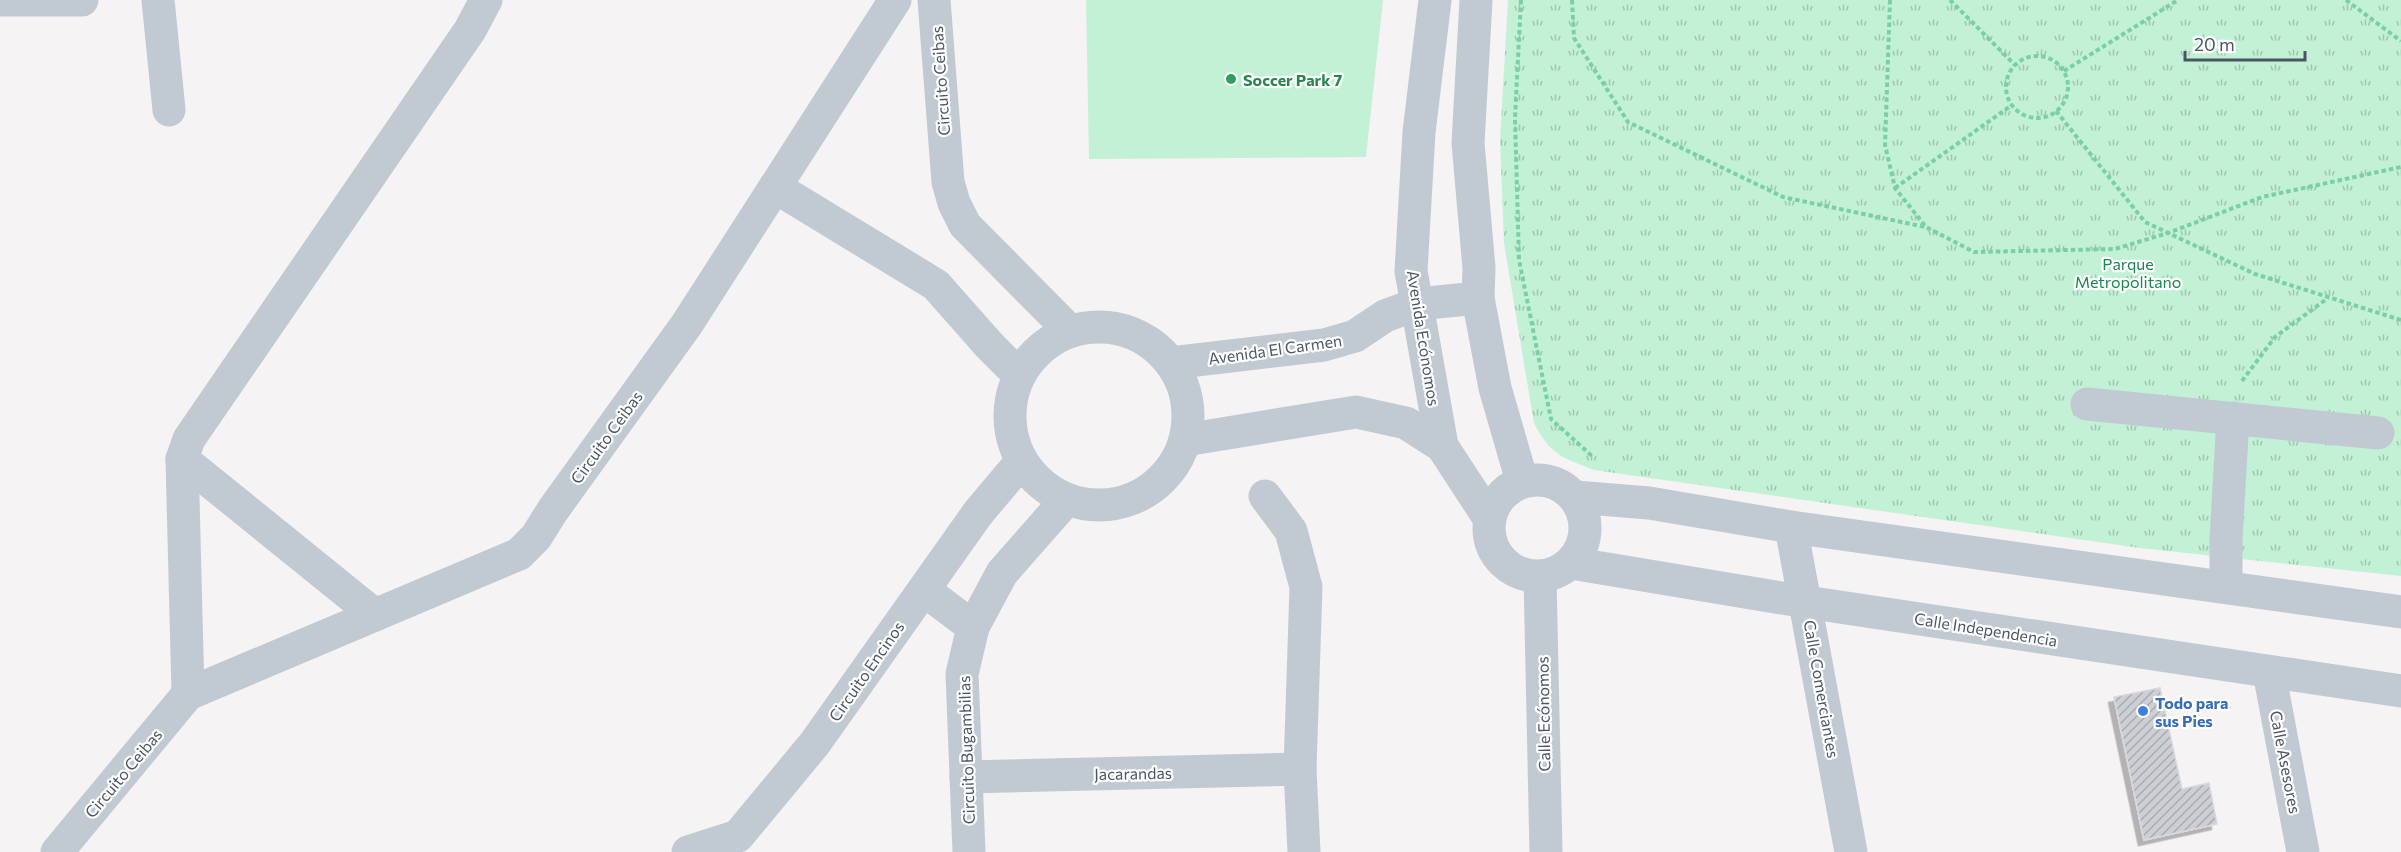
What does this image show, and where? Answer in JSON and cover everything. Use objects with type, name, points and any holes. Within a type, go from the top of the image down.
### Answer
[{"type":"street","points":[[2,0],[82,0]]},
{"type":"street","points":[[158,0],[169,110]]},
{"type":"street","points":[[188,694],[182,459],[189,439],[470,30],[486,0]]},
{"type":"street","name":"Circuito Ceibas","points":[[57,852],[188,694],[519,554],[536,537],[687,324],[895,0]]},
{"type":"street","name":"Circuito Ceibas","points":[[934,0],[948,182],[954,203],[965,225],[1070,331]]},
{"type":"street","name":"Avenida Ecónomos","points":[[1435,0],[1419,132],[1411,271],[1442,446],[1489,518]]},
{"type":"street","points":[[1476,0],[1468,143],[1479,268],[1478,298],[1495,388],[1522,481]]},
{"type":"street","points":[[775,187],[936,285],[989,345],[1020,375]]},
{"type":"street","name":"Avenida El Carmen","points":[[1171,363],[1324,345],[1355,336],[1385,316],[1418,304],[1478,298]]},
{"type":"street","points":[[1107,327],[1143,338],[1171,363],[1183,387],[1188,414],[1185,440],[1168,474],[1139,497],[1102,506],[1066,500],[1041,485],[1021,462],[1011,434],[1010,404],[1020,375],[1032,356],[1049,341],[1070,331],[1107,327]]},
{"type":"street","points":[[2087,404],[2378,433]]},
{"type":"street","points":[[1185,440],[1356,412],[1406,423],[1442,446]]},
{"type":"street","points":[[2226,587],[2226,539],[2233,418]]},
{"type":"street","points":[[182,459],[375,615]]},
{"type":"street","name":"Circuito Encinos","points":[[688,852],[746,844],[990,497],[1021,462]]},
{"type":"street","points":[[1541,479],[1560,484],[1575,497],[1584,513],[1586,531],[1582,548],[1571,563],[1557,573],[1540,576],[1522,574],[1507,566],[1495,552],[1489,536],[1489,518],[1495,502],[1507,489],[1522,481],[1541,479]]},
{"type":"street","points":[[1265,496],[1291,531],[1306,586],[1300,769],[1304,852]]},
{"type":"street","points":[[1575,497],[1650,503],[1791,527],[2401,612]]},
{"type":"street","name":"Circuito Bugambilias","points":[[969,852],[962,674],[973,627],[1002,573],[1066,500]]},
{"type":"street","name":"Calle Comerciantes","points":[[1791,527],[1851,852]]},
{"type":"street","name":"Calle Independencia","points":[[1571,563],[1806,602],[2401,692]]},
{"type":"street","name":"Calle Ecónomos","points":[[1540,576],[1546,852]]},
{"type":"street","points":[[924,590],[973,627]]},
{"type":"street","name":"Calle Asesores","points":[[2269,672],[2303,852]]},
{"type":"street","name":"Jacarandas","points":[[966,777],[1300,769]]},
{"type":"path","points":[[1521,0],[1515,118],[1519,260],[1551,419],[1593,457]]},
{"type":"path","points":[[1572,0],[1574,38],[1628,122],[1783,197],[1926,227],[1974,252],[2115,249],[2168,233],[2262,197],[2401,167]]},
{"type":"path","points":[[1890,0],[1885,145],[1895,188],[1926,227]]},
{"type":"path","points":[[1950,0],[2015,65]]},
{"type":"path","points":[[2063,71],[2178,0]]},
{"type":"path","points":[[2346,0],[2401,41]]},
{"type":"path","points":[[2036,55],[2048,57],[2058,64],[2068,85],[2066,98],[2056,111],[2049,116],[2038,118],[2026,116],[2012,105],[2006,87],[2008,75],[2015,65],[2025,58],[2036,55]]},
{"type":"path","points":[[1895,188],[2012,105]]},
{"type":"path","points":[[2056,111],[2145,222],[2255,274],[2401,320]]},
{"type":"path","points":[[2233,418],[2243,379],[2275,337],[2329,297]]},
{"type":"green space","name":"Soccer Park 7","points":[[1086,0],[1383,0],[1366,157],[1089,159]]},
{"type":"green space","name":"Parque Metropolitano","points":[[1508,0],[2401,0],[2401,576],[2140,548],[1594,470],[1558,454],[1546,442],[1534,423],[1504,243],[1500,140]]},
{"type":"building","points":[[2160,688],[2182,789],[2209,783],[2217,824],[2144,840],[2114,697]]},
{"type":"place","name":"Soccer Park 7","points":[[1231,79]]},
{"type":"place","name":"Todo para sus Pies","points":[[2143,711]]}]
